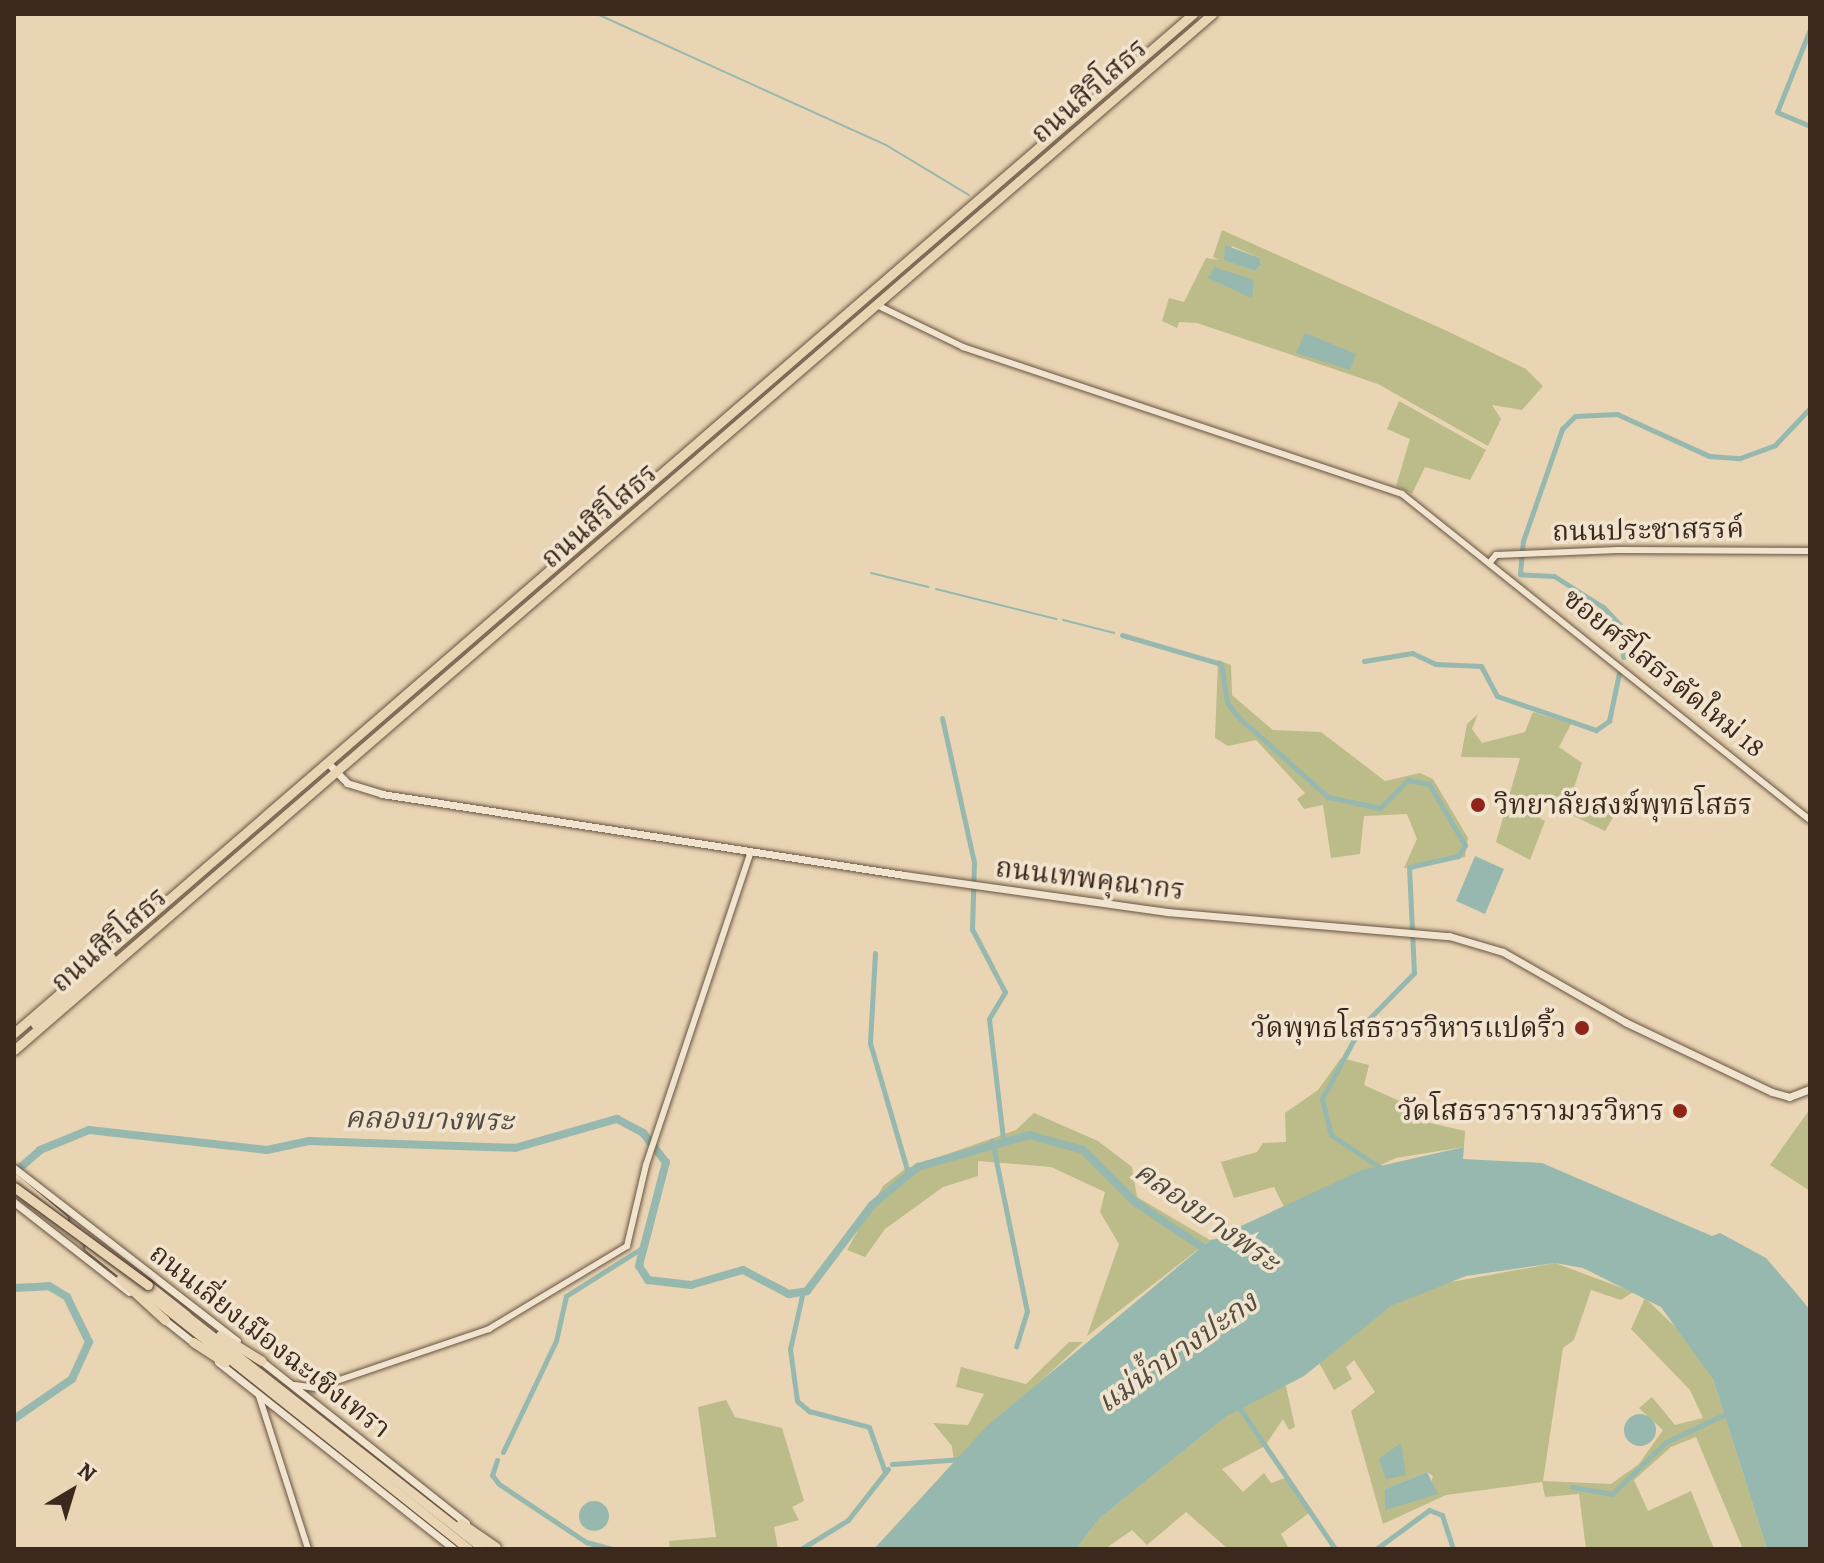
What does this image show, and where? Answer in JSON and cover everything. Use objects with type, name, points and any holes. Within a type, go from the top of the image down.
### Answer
[{"type":"highway","name":"ถนนสิริโสธร","points":[[14,1033],[1193,14]]},
{"type":"highway","name":"ถนนสิริโสธร","points":[[14,1050],[1212,14]]},
{"type":"highway","points":[[782,368],[792,378]]},
{"type":"highway","points":[[14,1042],[146,920]]},
{"type":"highway","points":[[14,1178],[41,1199],[165,1320]]},
{"type":"highway","points":[[14,1187],[184,1314],[262,1361]]},
{"type":"highway","name":"ถนนเลี่ยงเมืองฉะเชิงเทรา","points":[[89,1247],[468,1549]]},
{"type":"highway","name":"ถนนเลี่ยงเมืองฉะเชิงเทรา","points":[[184,1314],[484,1549]]},
{"type":"highway","points":[[193,1342],[325,1435]]},
{"type":"highway","points":[[395,1479],[498,1548]]},
{"type":"main road","points":[[328,763],[337,773]]},
{"type":"main road","name":"ถนนเทพคุณากร","points":[[337,773],[382,794],[1107,905],[1466,940],[1503,952],[1625,1022],[1772,1092],[1789,1097],[1810,1089]]},
{"type":"main road","name":"ถนนเลี่ยงเมืองฉะเชิงเทรา","points":[[14,1168],[498,1548]]},
{"type":"main road","name":"ถนนเลี่ยงเมืองฉะเชิงเทรา","points":[[15,1202],[454,1549]]},
{"type":"street","name":"ซอยศรีโสธรตัดใหม่ 18","points":[[877,305],[963,347],[1381,485],[1426,509],[1810,820]]},
{"type":"street","name":"ถนนประชาสรรค์","points":[[1491,561],[1515,555],[1810,551]]},
{"type":"street","points":[[276,1372],[316,1388],[489,1329],[612,1258],[631,1238],[646,1165],[662,1132],[751,852]]},
{"type":"street","points":[[316,1388],[316,1403]]},
{"type":"street","points":[[258,1394],[308,1549]]},
{"type":"street","points":[[268,1424],[283,1415]]},
{"type":"green space","points":[[1222,230],[1526,369],[1543,386],[1522,410],[1492,405],[1501,419],[1488,446],[1378,384],[1197,323],[1179,322],[1177,328],[1162,321],[1169,298],[1184,302],[1206,258],[1219,260],[1213,257]],"holes":[[[1232,246],[1260,258],[1261,265],[1255,271],[1225,260]]]},
{"type":"green space","points":[[1399,401],[1486,450],[1470,480],[1425,467],[1412,494],[1396,486],[1410,439],[1387,429]]},
{"type":"green space","points":[[1218,660],[1231,665],[1232,695],[1273,730],[1321,732],[1385,781],[1420,773],[1433,779],[1468,838],[1465,857],[1404,868],[1417,839],[1407,814],[1364,816],[1360,854],[1331,858],[1323,805],[1304,809],[1297,799],[1305,793],[1256,740],[1228,746],[1215,738]]},
{"type":"green space","points":[[1533,712],[1571,724],[1559,747],[1582,763],[1572,794],[1580,804],[1619,807],[1605,831],[1536,798],[1533,814],[1545,821],[1530,860],[1496,842],[1520,758],[1461,757],[1467,724],[1478,714],[1472,729],[1482,743],[1525,732]]},
{"type":"green space","points":[[1341,1058],[1369,1065],[1364,1085],[1404,1103],[1413,1119],[1465,1131],[1464,1147],[1396,1158],[1285,1209],[1274,1187],[1234,1198],[1221,1162],[1257,1152],[1263,1143],[1286,1142],[1285,1113],[1318,1090]]},
{"type":"green space","points":[[1810,1109],[1810,1191],[1770,1165]]},
{"type":"green space","points":[[1034,1113],[1098,1141],[1132,1167],[1137,1197],[1210,1240],[1087,1336],[1119,1244],[1100,1212],[1105,1192],[1051,1167],[978,1161],[978,1176],[943,1187],[885,1229],[865,1257],[847,1250],[883,1186],[905,1169],[1016,1130]]},
{"type":"green space","points":[[1555,1263],[1633,1292],[1621,1300],[1591,1290],[1574,1340],[1563,1348],[1543,1481],[1611,1484],[1639,1464],[1663,1430],[1639,1408],[1652,1397],[1675,1425],[1703,1418],[1690,1390],[1631,1329],[1645,1298],[1690,1341],[1713,1379],[1767,1549],[1743,1549],[1696,1437],[1671,1447],[1634,1480],[1648,1511],[1691,1491],[1714,1549],[1586,1549],[1579,1494],[1545,1497],[1542,1482],[1446,1495],[1383,1524],[1351,1411],[1375,1392],[1354,1360],[1346,1367],[1352,1379],[1334,1390],[1317,1359],[1391,1306],[1440,1284]],"holes":[[[1427,1472],[1433,1476],[1427,1496],[1409,1502],[1385,1489]]]},
{"type":"green space","points":[[1069,1342],[1083,1342],[954,1462],[952,1446],[933,1423],[968,1425],[984,1394],[956,1387],[961,1367],[1026,1384]]},
{"type":"green space","points":[[1285,1382],[1295,1427],[1289,1430],[1283,1419],[1265,1446],[1222,1469],[1243,1492],[1264,1473],[1271,1483],[1288,1477],[1309,1513],[1281,1534],[1289,1549],[1228,1549],[1186,1512],[1147,1545],[1132,1530],[1105,1549],[1076,1549],[1100,1518],[1227,1416]]},
{"type":"green space","points":[[726,1400],[735,1417],[782,1428],[804,1501],[792,1507],[799,1520],[774,1527],[778,1549],[670,1549],[669,1541],[716,1537],[698,1407]]},
{"type":"water","points":[[1225,245],[1260,258],[1261,265],[1255,271],[1224,260]]},
{"type":"water","points":[[1214,267],[1254,280],[1252,298],[1208,278]]},
{"type":"water","points":[[1305,333],[1356,354],[1350,370],[1296,353]]},
{"type":"water","points":[[1475,856],[1504,869],[1485,914],[1456,901]]},
{"type":"water","name":"แม่น้ำบางปะกง","points":[[1464,1147],[1463,1159],[1542,1163],[1712,1236],[1720,1233],[1766,1258],[1797,1294],[1810,1310],[1810,1549],[1767,1549],[1713,1379],[1661,1307],[1583,1268],[1555,1263],[1466,1276],[1391,1306],[1304,1376],[1227,1416],[1100,1518],[1076,1549],[874,1549],[987,1426],[1210,1240],[1242,1234],[1241,1226],[1362,1170]]},
{"type":"water","points":[[1640,1414],[1651,1419],[1656,1430],[1651,1441],[1640,1446],[1629,1441],[1624,1430],[1629,1419]]},
{"type":"water","points":[[1401,1443],[1406,1475],[1386,1479],[1379,1459]]},
{"type":"water","points":[[1427,1472],[1438,1494],[1385,1510],[1385,1489]]},
{"type":"water","points":[[594,1501],[605,1505],[609,1516],[605,1527],[594,1531],[583,1527],[579,1516],[583,1505]]},
{"type":"waterway","points":[[597,14],[886,145],[969,195]]},
{"type":"waterway","points":[[1810,29],[1777,112],[1810,126]]},
{"type":"waterway","points":[[1623,657],[1620,625],[1603,607],[1554,576],[1520,574],[1523,541],[1562,429],[1575,416],[1617,414],[1709,456],[1740,458],[1775,445],[1810,408]]},
{"type":"waterway","points":[[871,573],[928,587]]},
{"type":"waterway","points":[[936,589],[1056,619]]},
{"type":"waterway","points":[[1063,620],[1114,633]]},
{"type":"waterway","points":[[1122,635],[1221,664],[1227,702],[1237,716],[1328,797],[1380,808],[1408,780],[1429,784],[1465,845],[1458,856],[1409,867],[1414,973],[1360,1028],[1322,1099],[1331,1135],[1381,1168]]},
{"type":"waterway","points":[[1364,661],[1412,653],[1436,664],[1481,666],[1497,696],[1596,730],[1609,721],[1619,673]]},
{"type":"waterway","points":[[942,718],[974,862],[972,929],[1005,992],[989,1019],[1003,1139]]},
{"type":"waterway","points":[[875,953],[870,1043],[908,1173]]},
{"type":"waterway","name":"คลองบางพระ","points":[[14,1173],[40,1150],[89,1130],[267,1150],[309,1141],[515,1148],[617,1119],[643,1133],[666,1162],[639,1266],[648,1280],[691,1285],[743,1270],[789,1294],[807,1291],[872,1205],[918,1167],[1029,1135],[1083,1150],[1135,1202],[1211,1253]]},
{"type":"waterway","points":[[992,1141],[1027,1311],[1016,1346]]},
{"type":"waterway","points":[[503,1452],[556,1341],[566,1296],[645,1246]]},
{"type":"waterway","name":"คลองบางพระ","points":[[14,1288],[49,1286],[67,1297],[89,1342],[72,1379],[14,1419]]},
{"type":"waterway","points":[[803,1291],[790,1349],[797,1401],[809,1411],[869,1427],[885,1472]]},
{"type":"waterway","points":[[1237,1404],[1335,1549]]},
{"type":"waterway","points":[[1572,1487],[1612,1494],[1666,1442],[1730,1412]]},
{"type":"waterway","points":[[892,1464],[962,1459]]},
{"type":"waterway","points":[[497,1460],[492,1475],[499,1484],[586,1542],[613,1549]]},
{"type":"waterway","points":[[801,1549],[848,1520],[888,1469]]},
{"type":"waterway","points":[[1376,1549],[1429,1510],[1442,1515],[1453,1549]]},
{"type":"place","name":"วิทยาลัยสงฆ์พุทธโสธร","points":[[1478,805]]},
{"type":"place","name":"วัดพุทธโสธรวรวิหารแปดริ้ว","points":[[1582,1028]]},
{"type":"place","name":"วัดโสธรวรารามวรวิหาร","points":[[1680,1111]]}]
